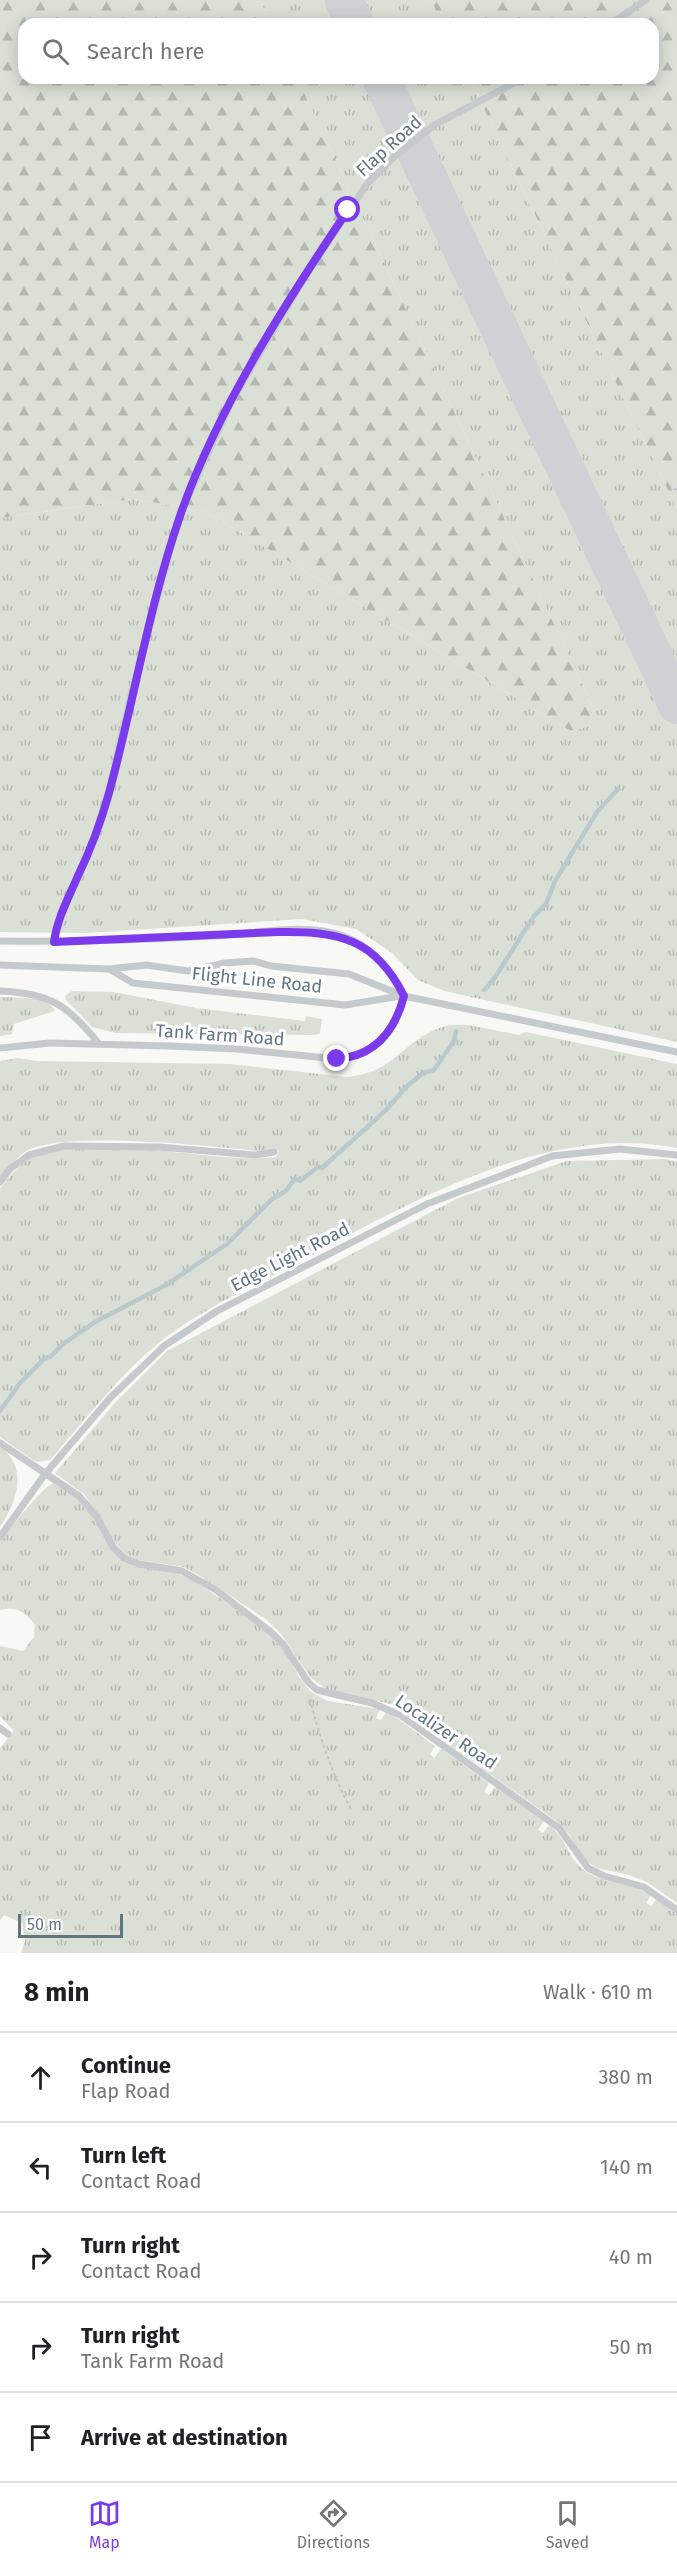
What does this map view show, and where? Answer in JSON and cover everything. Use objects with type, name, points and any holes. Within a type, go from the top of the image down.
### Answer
[{"type":"lane","points":[[619,18],[646,0]]},
{"type":"lane","name":"Flap Road","points":[[54,942],[62,913],[93,842],[109,791],[132,692],[179,517],[232,400],[311,267],[368,183],[395,156],[436,124],[513,84]]},
{"type":"lane","points":[[0,941],[54,942],[278,932],[330,933],[342,936],[368,950],[393,976],[404,996]]},
{"type":"lane","name":"Flight Line Road","points":[[0,965],[109,969],[147,965],[188,971],[225,963],[254,961],[271,966],[348,974],[404,996],[677,1052]]},
{"type":"lane","name":"Flight Line Road","points":[[109,969],[133,982],[345,1005],[404,996]]},
{"type":"lane","points":[[0,991],[34,993],[55,1000],[84,1025],[99,1044]]},
{"type":"lane","name":"Tank Farm Road","points":[[0,1048],[50,1043],[99,1044],[237,1048],[337,1059],[349,1058],[368,1052],[383,1040],[398,1015],[404,996]]},
{"type":"lane","points":[[0,1182],[10,1169],[29,1155],[64,1146],[159,1147],[255,1155],[274,1152]]},
{"type":"lane","name":"Edge Light Road","points":[[0,1537],[45,1474],[110,1398],[164,1346],[217,1311],[427,1204],[552,1156],[620,1149],[677,1155]]},
{"type":"lane","name":"Localizer Road","points":[[0,1443],[79,1496],[91,1508],[113,1547],[124,1558],[139,1564],[182,1571],[216,1590],[271,1632],[283,1644],[304,1677],[317,1690],[372,1703],[400,1715],[559,1828],[588,1868],[604,1876],[644,1887],[677,1910]]},
{"type":"lane","points":[[0,1728],[8,1734]]},
{"type":"path","points":[[668,490],[677,489]]},
{"type":"path","points":[[304,1677],[315,1722],[351,1811]]},
{"type":"green space","points":[[0,0],[260,0],[268,18],[18,18],[18,84],[300,84],[594,709],[588,726],[571,731],[205,511],[133,499],[0,518]]},
{"type":"green space","points":[[260,0],[431,0],[440,18],[268,18]]},
{"type":"green space","points":[[431,0],[677,0],[677,509],[472,84],[659,84],[659,18],[440,18]]},
{"type":"green space","points":[[300,84],[472,84],[677,509],[677,1042],[444,991],[418,980],[392,953],[356,929],[302,919],[86,933],[0,932],[0,518],[133,499],[205,511],[571,731],[588,726],[594,709]]},
{"type":"green space","points":[[72,991],[113,992],[196,1008],[305,1021],[306,1016],[322,1019],[320,1033],[315,1035],[115,1033],[92,1027],[66,1000],[65,996]]},
{"type":"green space","points":[[0,997],[46,1002],[55,1011],[14,1024],[12,1034],[0,1036]]},
{"type":"green space","points":[[450,1025],[469,1025],[519,1035],[526,1032],[677,1064],[677,1148],[627,1143],[577,1147],[527,1157],[430,1194],[228,1298],[180,1327],[134,1366],[50,1460],[36,1462],[0,1437],[0,1189],[17,1169],[29,1159],[53,1150],[82,1147],[149,1149],[249,1158],[276,1157],[279,1151],[274,1148],[259,1151],[139,1141],[71,1141],[26,1151],[0,1177],[0,1061],[18,1058],[36,1061],[229,1064],[347,1077],[378,1069],[422,1037]]},
{"type":"green space","points":[[666,1159],[677,1162],[677,1903],[647,1882],[629,1875],[597,1868],[586,1861],[569,1834],[555,1820],[391,1704],[327,1690],[311,1678],[281,1634],[267,1620],[200,1576],[184,1567],[138,1560],[126,1555],[115,1543],[85,1495],[55,1473],[115,1403],[167,1351],[458,1198],[567,1161]]},
{"type":"green space","points":[[0,1447],[15,1464],[17,1485],[11,1507],[0,1527]]},
{"type":"green space","points":[[53,1483],[81,1501],[93,1513],[122,1560],[137,1567],[173,1572],[191,1579],[265,1628],[286,1653],[299,1677],[311,1692],[328,1701],[380,1709],[376,1718],[381,1720],[387,1711],[435,1746],[430,1754],[434,1758],[441,1749],[489,1783],[484,1792],[489,1795],[495,1787],[544,1821],[538,1830],[543,1833],[549,1825],[559,1835],[580,1867],[588,1873],[651,1895],[646,1903],[651,1906],[657,1899],[677,1913],[677,1953],[21,1953],[25,1941],[22,1923],[4,1915],[0,1921],[0,1748],[14,1731],[0,1716],[0,1646],[23,1651],[34,1637],[35,1625],[28,1616],[16,1609],[0,1610],[0,1539]]},
{"type":"waterway","points":[[484,990],[492,982],[534,916],[546,904],[555,881],[597,812],[618,789]]},
{"type":"waterway","points":[[0,1411],[20,1383],[63,1344],[95,1322],[166,1285],[227,1244],[272,1199],[286,1191],[295,1178],[300,1181],[318,1167],[322,1168],[386,1110],[406,1087],[423,1073],[434,1070],[454,1041],[456,1031]]},
{"type":"taxiway","points":[[344,0],[352,18]]},
{"type":"taxiway","points":[[384,84],[677,705]]},
{"type":"route","points":[[337,1059],[368,1052],[383,1040],[394,1024],[404,996],[393,976],[377,958],[356,942],[342,936],[313,931],[54,942],[62,913],[102,817],[172,539],[187,495],[232,400],[272,330],[348,210]]}]
